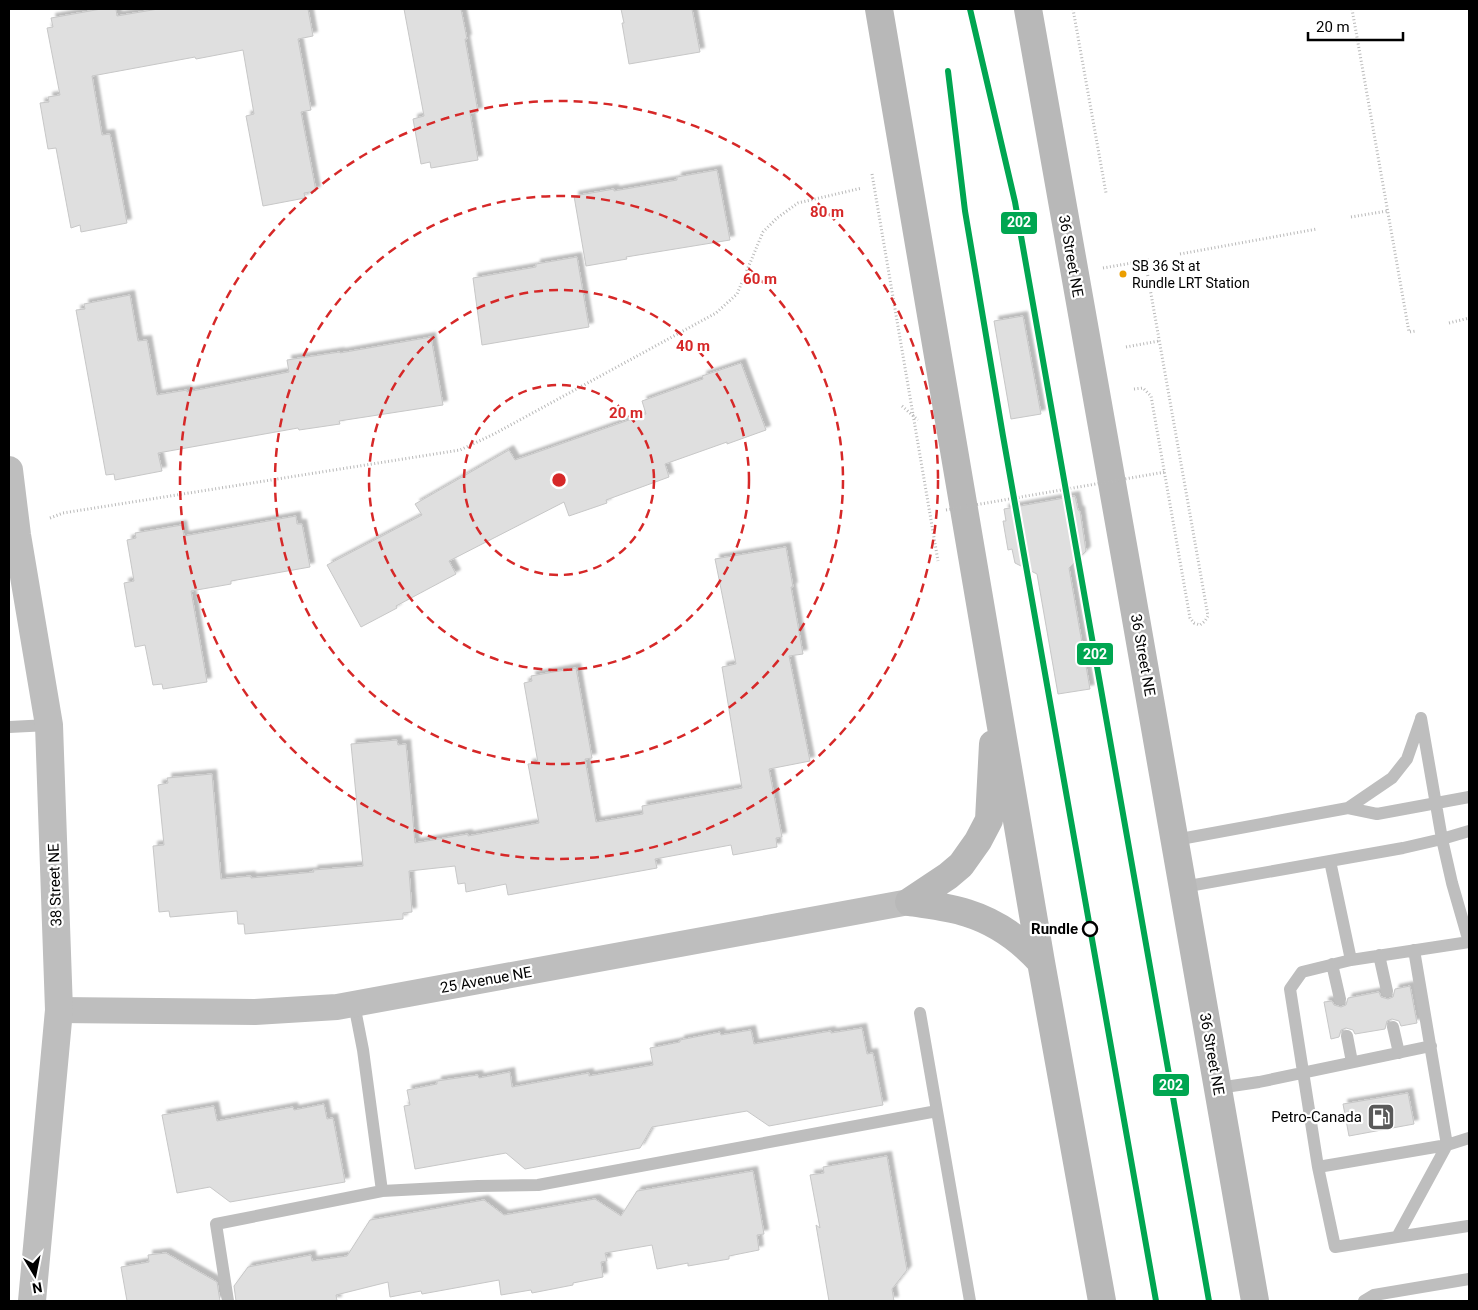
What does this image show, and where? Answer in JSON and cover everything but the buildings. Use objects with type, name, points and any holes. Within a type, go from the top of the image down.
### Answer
[{"type":"main road","points":[[879,9],[1041,962],[1102,1301]]},
{"type":"main road","name":"36 Street NE","points":[[1028,9],[1255,1301]]},
{"type":"main road","points":[[909,902],[961,865],[978,841],[989,820],[995,692]]},
{"type":"main road","points":[[909,902],[966,912],[998,927],[1026,946],[1041,962]]},
{"type":"street","name":"38 Street NE","points":[[9,472],[17,535],[49,725],[60,1010],[32,1301]]},
{"type":"street","name":"25 Avenue NE","points":[[60,1010],[255,1012],[338,1007],[909,902]]},
{"type":"lane","points":[[1348,808],[1392,778],[1407,759],[1421,718],[1442,839],[1469,942],[1332,964],[1302,972],[1290,989],[1318,1167],[1335,1248],[1468,1226]]},
{"type":"lane","points":[[9,727],[49,725]]},
{"type":"lane","points":[[1175,840],[1348,808],[1377,814],[1469,797]]},
{"type":"lane","points":[[1183,886],[1330,861],[1442,839],[1469,831]]},
{"type":"lane","points":[[1330,861],[1350,960]]},
{"type":"lane","points":[[1398,1238],[1447,1145],[1414,950]]},
{"type":"lane","points":[[1379,955],[1387,991]]},
{"type":"lane","points":[[1332,964],[1340,999]]},
{"type":"lane","points":[[354,1004],[363,1050],[382,1190]]},
{"type":"lane","points":[[920,1013],[970,1301]]},
{"type":"lane","points":[[1393,1027],[1399,1053]]},
{"type":"lane","points":[[1347,1036],[1352,1062]]},
{"type":"lane","points":[[1218,1088],[1259,1082],[1430,1046]]},
{"type":"lane","points":[[228,1301],[216,1224],[382,1190],[538,1185],[937,1111]]},
{"type":"lane","points":[[1318,1167],[1447,1145],[1469,1138]]},
{"type":"lane","points":[[1364,1301],[1374,1295],[1469,1279]]},
{"type":"path","points":[[1073,9],[1106,193]]},
{"type":"path","points":[[1352,9],[1409,332],[1416,331]]},
{"type":"path","points":[[872,174],[938,561]]},
{"type":"path","points":[[50,518],[63,513],[460,450],[494,434],[716,312],[737,294],[763,232],[777,218],[798,203],[862,188]]},
{"type":"path","points":[[1351,217],[1387,211]]},
{"type":"path","points":[[1180,254],[1317,229]]},
{"type":"path","points":[[1114,266],[1147,260],[1160,349],[1208,616],[1206,621],[1200,625],[1194,623],[1190,618],[1151,396],[1143,388],[1134,389]]},
{"type":"path","points":[[1449,324],[1469,318]]},
{"type":"path","points":[[1126,347],[1159,341]]},
{"type":"path","points":[[946,510],[1165,472]]},
{"type":"path","points":[[1062,490],[1064,498]]},
{"type":"path","points":[[1018,498],[1019,506]]},
{"type":"transit line","name":"202","points":[[970,9],[1015,202],[1209,1301]]},
{"type":"transit line","name":"202","points":[[948,71],[965,211],[1003,436],[1156,1301]]},
{"type":"place","name":"SB 36 St at Rundle LRT Station","points":[[1123,274]]},
{"type":"place","name":"Rundle","points":[[1090,929]]},
{"type":"place","name":"Petro-Canada","points":[[1381,1117]]}]
